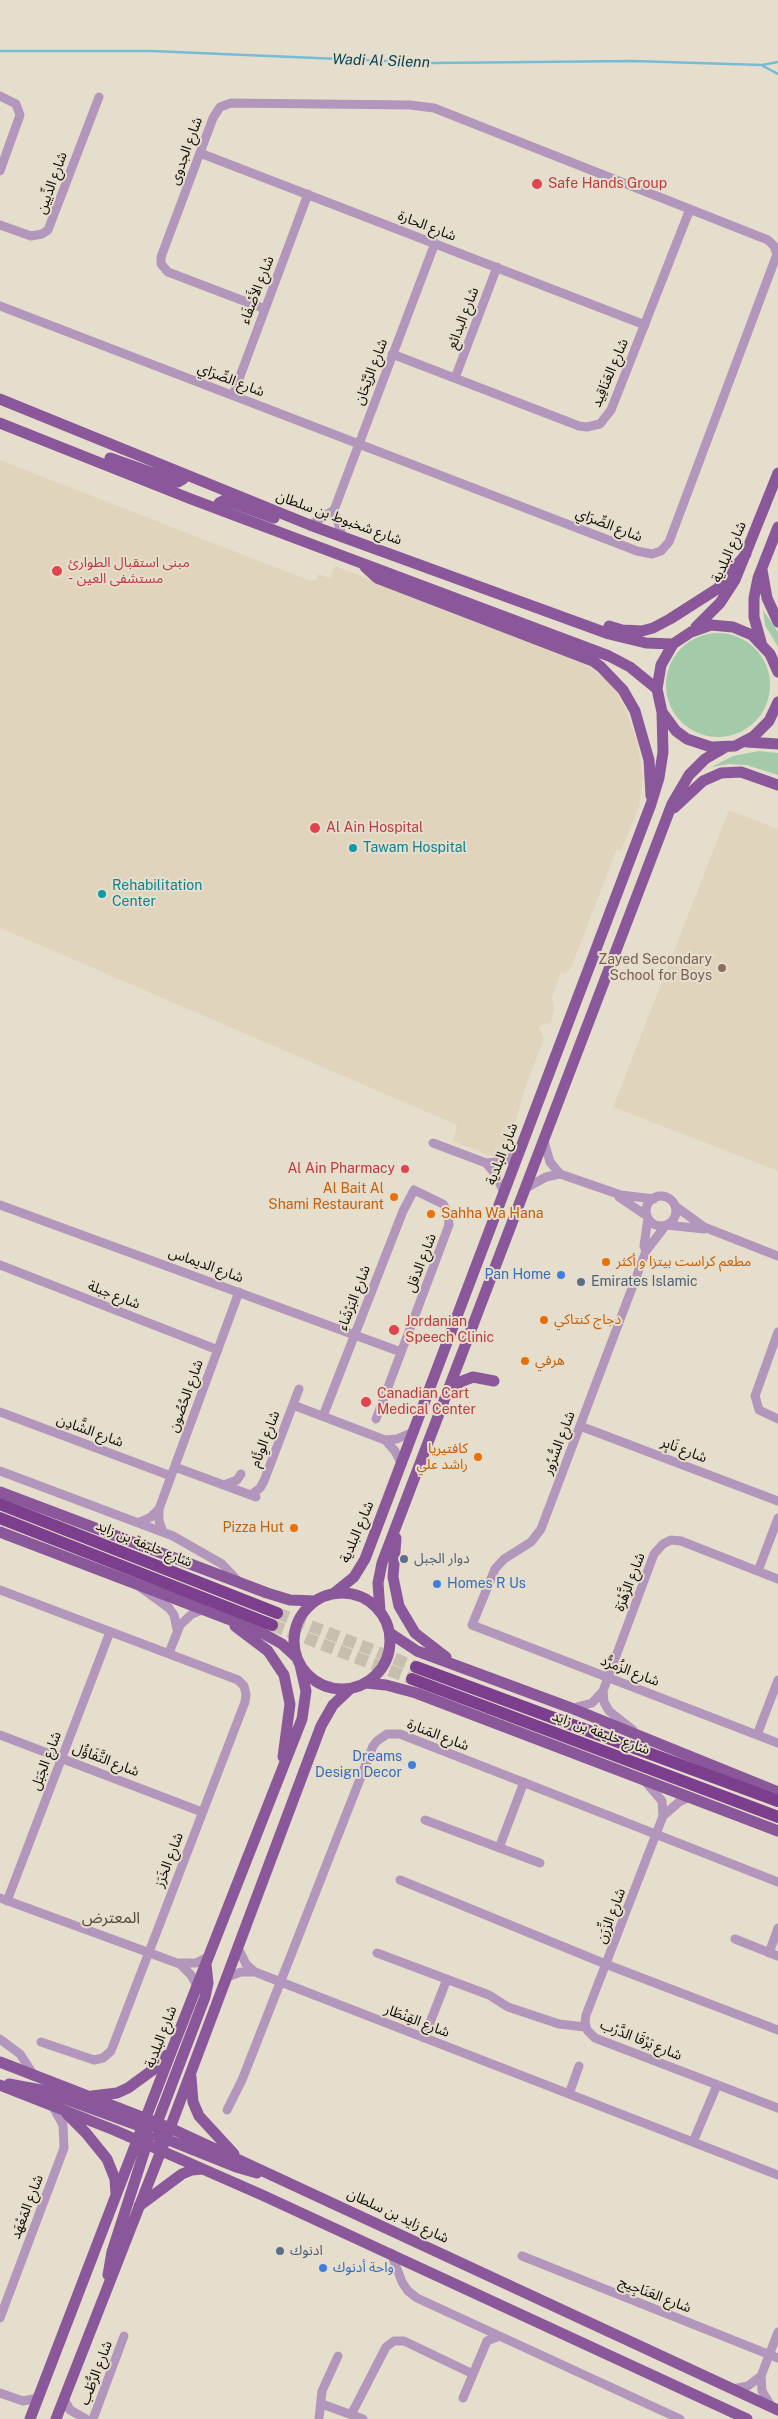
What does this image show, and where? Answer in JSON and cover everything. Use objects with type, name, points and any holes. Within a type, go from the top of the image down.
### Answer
[{"type":"highway","name":"شارع خليفة بن زايد","points":[[0,1504],[275,1619],[0,1518]]},
{"type":"highway","name":"شارع خليفة بن زايد","points":[[778,1801],[414,1673],[778,1817]]},
{"type":"main road","name":"شارع شخبوط بن سلطان","points":[[0,399],[310,525],[461,578],[621,638],[646,643],[673,644]]},
{"type":"main road","points":[[0,422],[178,494],[609,656],[630,667],[657,689]]},
{"type":"main road","points":[[74,451],[102,456],[178,482],[184,479],[182,474]]},
{"type":"main road","name":"شارع البلدية","points":[[690,632],[711,613],[728,592],[746,554],[778,473]]},
{"type":"main road","points":[[223,510],[219,505],[220,502],[228,501],[325,537],[380,550]]},
{"type":"main road","points":[[778,527],[755,588],[753,608],[755,626],[761,642],[776,661],[778,672]]},
{"type":"main road","points":[[461,578],[510,590],[622,630],[642,630],[653,628],[705,598],[725,581],[746,554]]},
{"type":"main road","points":[[362,564],[376,578],[593,661],[601,667],[623,690],[639,722],[649,760],[651,804]]},
{"type":"main road","points":[[762,569],[767,598],[778,622]]},
{"type":"main road","points":[[724,748],[711,747],[686,739],[676,731],[662,712],[657,689],[660,665],[673,644],[690,632],[711,626],[722,625],[743,630],[761,642]]},
{"type":"main road","points":[[745,742],[762,729],[772,716],[778,702]]},
{"type":"main road","name":"شارع البلدية","points":[[333,1594],[354,1577],[365,1559],[651,804],[662,758],[662,712]]},
{"type":"main road","points":[[0,1532],[266,1634],[298,1661],[311,1678],[325,1686],[350,1689],[366,1683],[379,1673],[387,1658],[390,1634],[380,1611],[377,1592],[379,1573],[667,817],[677,794],[689,775],[705,759],[724,748],[745,742],[778,744]]},
{"type":"main road","points":[[667,817],[695,787],[721,773],[735,771],[748,773],[778,785]]},
{"type":"main road","points":[[446,1396],[454,1386],[466,1379],[473,1377],[494,1381]]},
{"type":"main road","points":[[0,1492],[282,1598],[315,1601]]},
{"type":"main road","points":[[396,1526],[393,1577],[399,1606],[409,1624],[422,1640],[462,1667]]},
{"type":"main road","points":[[298,1661],[294,1642],[296,1626],[303,1612],[315,1601],[333,1594],[358,1596],[380,1611]]},
{"type":"main road","points":[[228,1620],[268,1651],[284,1675],[290,1704],[283,1767]]},
{"type":"main road","points":[[390,1634],[417,1650],[571,1708],[778,1792]]},
{"type":"main road","name":"شارع البلدية","points":[[153,2132],[173,2047],[304,1710],[305,1682],[298,1661]]},
{"type":"main road","points":[[366,1683],[386,1685],[416,1693],[778,1831]]},
{"type":"main road","name":"شارع البلدية","points":[[31,2418],[116,2197],[153,2132],[190,2073],[321,1726],[333,1705],[350,1689]]},
{"type":"main road","points":[[109,2283],[108,2267],[112,2252],[153,2132],[205,1997],[208,1984],[207,1960]]},
{"type":"main road","points":[[90,2096],[116,2093],[128,2088],[154,2069],[173,2047]]},
{"type":"main road","name":"شارع زايد بن سلطان","points":[[0,2062],[90,2096],[153,2132],[161,2150],[391,2253],[747,2419]]},
{"type":"main road","points":[[190,2073],[193,2102],[199,2116],[238,2159]]},
{"type":"main road","points":[[0,2084],[32,2087],[153,2132],[236,2168],[273,2175]]},
{"type":"main road","name":"شارع زايد بن سلطان","points":[[0,2084],[56,2106],[153,2132],[238,2159],[775,2409]]},
{"type":"main road","points":[[56,2106],[86,2133],[107,2159],[115,2179],[116,2197]]},
{"type":"main road","points":[[56,2419],[161,2150]]},
{"type":"main road","points":[[139,2206],[182,2174],[192,2170],[203,2169]]},
{"type":"street","points":[[0,96],[16,104],[20,115],[0,171]]},
{"type":"street","name":"شارع الدِّيين","points":[[0,225],[31,236],[42,234],[48,230],[99,97]]},
{"type":"street","name":"شارع الجدوى","points":[[265,309],[168,272],[161,264],[161,257],[200,153],[215,114],[220,107],[231,103],[418,105],[434,108],[481,126]]},
{"type":"street","name":"شارع الصِّرَاي","points":[[0,306],[642,553],[652,554],[664,549],[674,530],[777,257],[774,246],[768,240],[481,126]]},
{"type":"street","name":"شارع الحارة","points":[[200,153],[645,325]]},
{"type":"street","name":"شارع الأَصْفَاء","points":[[233,395],[308,194]]},
{"type":"street","name":"شارع العَنَاقِيد","points":[[392,354],[579,426],[596,426],[609,414],[690,209]]},
{"type":"street","name":"شارع الرَّيْحَان","points":[[334,510],[434,243]]},
{"type":"street","name":"شارع البدائع","points":[[455,378],[497,268]]},
{"type":"street","points":[[310,525],[334,510],[342,535]]},
{"type":"street","points":[[544,1141],[550,1162],[560,1174],[610,1192],[632,1197],[667,1198],[694,1220],[714,1232],[778,1256]]},
{"type":"street","points":[[433,1143],[486,1163],[505,1161],[519,1152]]},
{"type":"street","points":[[486,1163],[495,1174],[504,1192]]},
{"type":"street","points":[[526,1188],[546,1177],[560,1174]]},
{"type":"street","name":"شارع البَرْشَاء","points":[[322,1416],[403,1211],[414,1190]]},
{"type":"street","name":"شارع الدقل","points":[[376,1419],[450,1221],[446,1208],[439,1200],[414,1190]]},
{"type":"street","points":[[610,1192],[648,1217],[656,1225],[714,1232]]},
{"type":"street","points":[[648,1217],[648,1206],[654,1199]]},
{"type":"street","name":"شارع الديماس","points":[[0,1205],[402,1352]]},
{"type":"street","points":[[667,1225],[675,1217],[675,1206]]},
{"type":"street","name":"شارع السُّرُور","points":[[646,1251],[644,1246],[648,1217]]},
{"type":"street","name":"شارع السُّرُور","points":[[472,1625],[495,1569],[504,1559],[531,1542],[541,1529],[646,1251],[667,1225]]},
{"type":"street","name":"شارع جبلة","points":[[0,1265],[218,1350]]},
{"type":"street","name":"شارع الحُصُون","points":[[163,1532],[159,1521],[159,1509],[240,1292]]},
{"type":"street","points":[[778,1332],[755,1396],[760,1410],[778,1419]]},
{"type":"street","name":"شارع الوِئَام","points":[[224,1485],[237,1480],[242,1474],[240,1484],[251,1495],[260,1488],[299,1389]]},
{"type":"street","points":[[293,1405],[385,1440],[397,1439],[413,1432]]},
{"type":"street","name":"شارع الشَّادِن","points":[[0,1412],[171,1476]]},
{"type":"street","name":"شارع نَابِر","points":[[580,1426],[778,1501]]},
{"type":"street","points":[[385,1440],[395,1451],[401,1463]]},
{"type":"street","points":[[174,1467],[251,1495]]},
{"type":"street","points":[[0,1471],[163,1532],[216,1560],[238,1582]]},
{"type":"street","points":[[140,1522],[150,1517],[159,1509]]},
{"type":"street","points":[[758,1571],[778,1518]]},
{"type":"street","name":"شارع الزَّهْرَة","points":[[603,1691],[654,1554],[663,1544],[671,1540],[680,1541],[778,1579]]},
{"type":"street","points":[[138,1586],[169,1608],[174,1616],[177,1629]]},
{"type":"street","name":"شارع الخَرَز","points":[[0,1590],[238,1680],[244,1686],[246,1694],[245,1702],[111,2051],[106,2056],[94,2060],[42,2042]]},
{"type":"street","points":[[169,1653],[177,1629],[188,1617],[202,1610]]},
{"type":"street","name":"شارع الزُمرُّد","points":[[472,1625],[778,1743]]},
{"type":"street","name":"شارع الجَبَل","points":[[4,1899],[110,1632]]},
{"type":"street","points":[[756,1734],[778,1680]]},
{"type":"street","points":[[571,1708],[582,1708],[592,1703],[603,1691]]},
{"type":"street","points":[[603,1691],[604,1702],[609,1711],[645,1738]]},
{"type":"street","name":"شارع المَنارة","points":[[227,2110],[242,2080],[373,1746],[387,1734],[400,1734],[778,1882]]},
{"type":"street","name":"شارع التَّفَاؤُل","points":[[0,1735],[202,1812]]},
{"type":"street","points":[[643,1780],[662,1801],[664,1816]]},
{"type":"street","points":[[499,1848],[524,1782]]},
{"type":"street","name":"شارع الزِّرَن","points":[[585,2027],[586,2015],[608,1964],[664,1816],[679,1802],[690,1797]]},
{"type":"street","points":[[425,1820],[540,1863]]},
{"type":"street","points":[[400,1880],[778,2030]]},
{"type":"street","points":[[4,1899],[177,1963],[196,1963],[207,1960]]},
{"type":"street","points":[[735,1939],[774,1954],[778,1928]]},
{"type":"street","name":"شارع القِنْطَار","points":[[238,1948],[246,1964],[256,1972],[778,2176]]},
{"type":"street","name":"شارع بَرْقَا الدَّرْب","points":[[377,1953],[494,1997],[508,2007],[559,2024],[585,2027],[589,2034],[595,2038],[778,2108]]},
{"type":"street","points":[[177,1963],[191,1975],[196,1986]]},
{"type":"street","points":[[227,1977],[240,1972],[256,1972]]},
{"type":"street","points":[[424,2038],[447,1979]]},
{"type":"street","points":[[0,2039],[15,2049],[33,2074]]},
{"type":"street","points":[[568,2094],[580,2066]]},
{"type":"street","points":[[693,2142],[716,2085]]},
{"type":"street","name":"شارع المَعْهَد","points":[[0,2318],[60,2159],[64,2133],[56,2106]]},
{"type":"street","points":[[391,2253],[402,2282],[412,2295],[680,2419]]},
{"type":"street","name":"شارع العَنَاجِيج","points":[[522,2256],[774,2356]]},
{"type":"street","points":[[463,2398],[487,2341],[483,2328]]},
{"type":"street","points":[[731,2389],[748,2386],[761,2376],[774,2356],[778,2332]]},
{"type":"street","name":"شارع الرُّطَب","points":[[93,2419],[124,2336]]},
{"type":"street","points":[[487,2341],[499,2336]]},
{"type":"street","points":[[351,2415],[386,2347],[394,2341],[404,2341],[473,2374]]},
{"type":"street","points":[[319,2419],[322,2390],[338,2356]]},
{"type":"street","points":[[761,2376],[762,2392],[775,2409]]},
{"type":"street","points":[[0,2393],[28,2401],[38,2398]]},
{"type":"street","points":[[17,2399],[26,2407],[31,2418]]},
{"type":"street","name":"شارع الرُّطَب","points":[[64,2399],[70,2410],[86,2419]]},
{"type":"street","points":[[322,2404],[362,2419]]},
{"type":"street","points":[[656,2419],[661,2410]]},
{"type":"shaded area","name":"Al Ain Hospital","points":[[0,460],[308,580],[316,580],[318,574],[330,578],[335,566],[584,663],[614,688],[625,708],[637,741],[643,776],[639,807],[621,851],[617,849],[571,968],[565,974],[561,973],[552,997],[554,1009],[551,1022],[539,1027],[544,1039],[524,1091],[511,1139],[502,1153],[491,1156],[453,1141],[457,1125],[0,928]]},
{"type":"shaded area","name":"Zayed Secondary School for Boys","points":[[729,810],[778,829],[778,1171],[613,1107]]},
{"type":"green space","points":[[763,610],[778,632],[778,647],[765,625]]},
{"type":"green space","points":[[718,633],[738,637],[755,648],[766,665],[770,685],[766,705],[755,722],[738,733],[718,737],[698,733],[681,722],[670,705],[666,685],[670,665],[681,648],[698,637]]},
{"type":"green space","points":[[759,751],[778,753],[778,775],[746,765],[729,764],[711,767],[733,756]]},
{"type":"waterway","name":"Wadi Al Silenn","points":[[0,51],[152,51],[433,63],[633,61],[762,65],[778,62]]},
{"type":"waterway","name":"Wadi Al Silenn","points":[[763,66],[778,74]]},
{"type":"tunnel","points":[[277,1613],[416,1667]]},
{"type":"tunnel","points":[[272,1625],[412,1679]]},
{"type":"place","name":"Safe Hands Group","points":[[537,184]]},
{"type":"place","name":"مبنى استقبال الطوارئ - مستشفى العين","points":[[57,571]]},
{"type":"place","name":"Al Ain Hospital","points":[[315,828]]},
{"type":"place","name":"Tawam Hospital","points":[[353,848]]},
{"type":"place","name":"Rehabilitation Center","points":[[102,894]]},
{"type":"place","name":"Zayed Secondary School for Boys","points":[[722,968]]},
{"type":"place","name":"Al Ain Pharmacy","points":[[405,1169]]},
{"type":"place","name":"Al Bait Al Shami Restaurant","points":[[394,1197]]},
{"type":"place","name":"Sahha Wa Hana","points":[[431,1214]]},
{"type":"place","name":"مطعم كراست بيتزا و أكثر","points":[[606,1262]]},
{"type":"place","name":"Pan Home","points":[[561,1275]]},
{"type":"place","name":"Emirates Islamic","points":[[581,1282]]},
{"type":"place","name":"دجاج كنتاكي","points":[[544,1320]]},
{"type":"place","name":"Jordanian Speech Clinic","points":[[394,1330]]},
{"type":"place","name":"هرفي","points":[[525,1361]]},
{"type":"place","name":"Canadian Cart Medical Center","points":[[366,1402]]},
{"type":"place","name":"كافتيريا راشد علي","points":[[478,1457]]},
{"type":"place","name":"Pizza Hut","points":[[294,1528]]},
{"type":"place","name":"دوار الجبل","points":[[404,1559]]},
{"type":"place","name":"Homes R Us","points":[[437,1584]]},
{"type":"place","name":"Dreams Design Decor","points":[[412,1765]]},
{"type":"place","name":"ادنوك","points":[[280,2251]]},
{"type":"place","name":"واحة أدنوك","points":[[323,2268]]},
{"type":"district","name":"المعترض","points":[[111,1918]]}]
